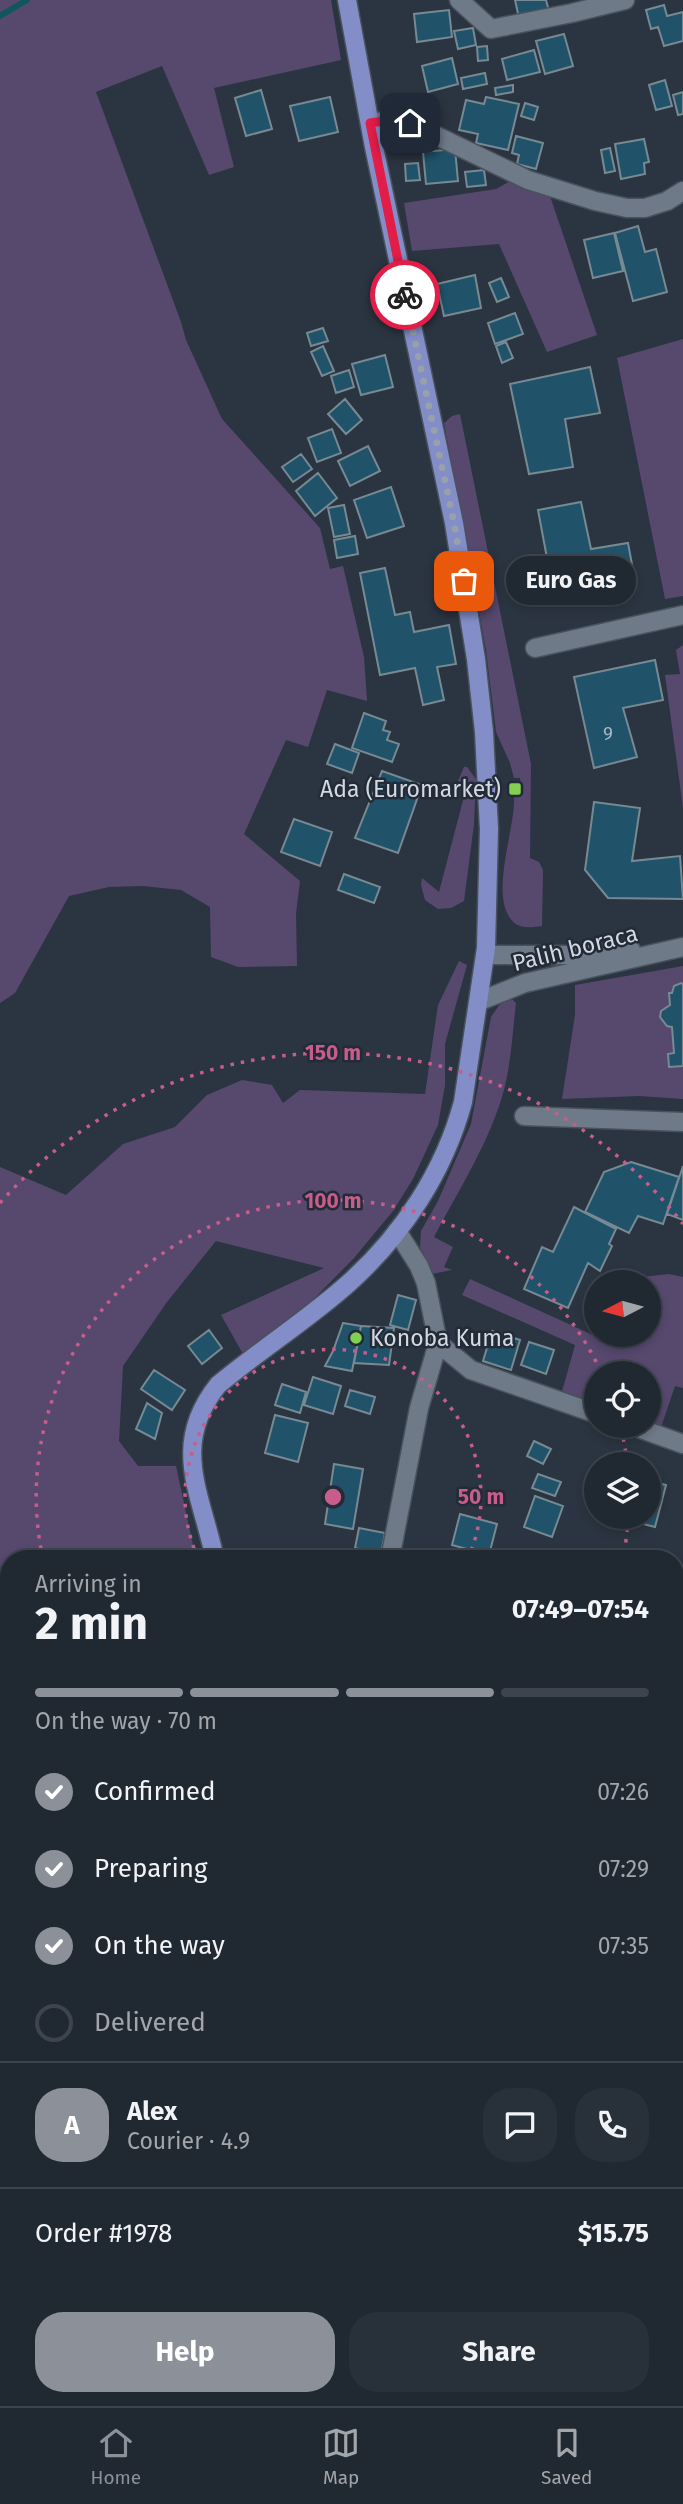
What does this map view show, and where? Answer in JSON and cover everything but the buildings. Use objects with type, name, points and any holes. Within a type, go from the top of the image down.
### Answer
[{"type":"main road","points":[[212,1550],[201,1510],[192,1456],[196,1419],[205,1401],[218,1385],[348,1283],[397,1231],[432,1180],[457,1125],[463,1102],[486,955],[489,830],[484,732],[476,659],[454,523],[346,0]]},
{"type":"street","points":[[459,0],[487,27],[498,29],[625,0]]},
{"type":"street","points":[[370,123],[391,120],[410,123],[528,180],[612,205],[627,208],[656,205],[683,191]]},
{"type":"street","points":[[535,648],[683,615]]},
{"type":"street","name":"Palih boraca","points":[[486,955],[570,954],[683,946]]},
{"type":"street","name":"Palih boraca","points":[[480,1001],[525,983],[683,946]]},
{"type":"street","points":[[524,1115],[683,1122]]},
{"type":"street","points":[[392,1550],[419,1408],[438,1343],[426,1283],[419,1266],[397,1231]]},
{"type":"street","points":[[438,1343],[471,1370],[584,1409]]},
{"type":"street","points":[[661,1436],[683,1444]]},
{"type":"shaded area","points":[[0,0],[331,0],[341,60],[214,88],[234,167],[209,175],[162,66],[96,92],[186,340],[222,419],[320,528],[330,569],[343,566],[364,657],[367,701],[327,690],[308,747],[286,740],[244,834],[300,881],[296,914],[297,966],[238,967],[211,957],[210,907],[181,890],[143,886],[109,887],[69,896],[15,993],[0,1003]]},
{"type":"shaded area","points":[[512,180],[550,196],[597,335],[547,352],[499,244],[412,251],[404,203],[496,189]]},
{"type":"shaded area","points":[[683,339],[683,596],[665,599],[617,358]]},
{"type":"shaded area","points":[[460,414],[531,764],[530,858],[539,862],[543,870],[542,926],[525,927],[516,924],[507,914],[503,900],[504,864],[514,797],[521,794],[520,778],[514,778],[496,732],[486,650],[444,423],[452,416]]},
{"type":"shaded area","points":[[683,645],[683,808],[665,675],[680,674],[676,650]]},
{"type":"shaded area","points":[[464,767],[467,767],[476,779],[474,824],[464,901],[451,908],[438,909],[425,900],[422,878],[439,892],[467,785],[458,781]]},
{"type":"shaded area","points":[[459,961],[467,965],[445,1044],[445,1085],[438,1125],[413,1179],[393,1211],[354,1258],[304,1309],[243,1354],[221,1315],[324,1268],[216,1241],[167,1302],[123,1366],[119,1441],[138,1466],[176,1466],[194,1550],[0,1550],[0,1167],[66,1195],[123,1144],[175,1127],[207,1095],[242,1080],[272,1085],[283,1103],[300,1090],[425,1094],[438,1005]]},
{"type":"shaded area","points":[[683,966],[683,1099],[639,1096],[562,1099],[575,1015],[575,985]]},
{"type":"shaded area","points":[[511,998],[516,1003],[509,1064],[501,1100],[479,1153],[434,1237],[453,1247],[444,1267],[452,1270],[432,1274],[420,1248],[421,1231],[438,1201],[471,1124],[491,1017],[500,1004]]},
{"type":"shaded area","points":[[662,1275],[683,1277],[683,1388],[675,1386],[661,1427],[661,1361],[584,1361],[584,1404],[561,1395],[575,1345],[462,1295],[470,1279],[584,1331],[584,1348],[662,1348]]},
{"type":"waterway","points":[[0,16],[27,0]]},
{"type":"way so far","points":[[405,295],[464,581]]},
{"type":"place","name":"Euro Gas","points":[[464,581]]},
{"type":"place","name":"Ada (Euromarket)","points":[[515,789]]},
{"type":"place","name":"Konoba Kuma","points":[[356,1338]]},
{"type":"route","points":[[405,295],[370,123],[391,120],[410,123]]}]
